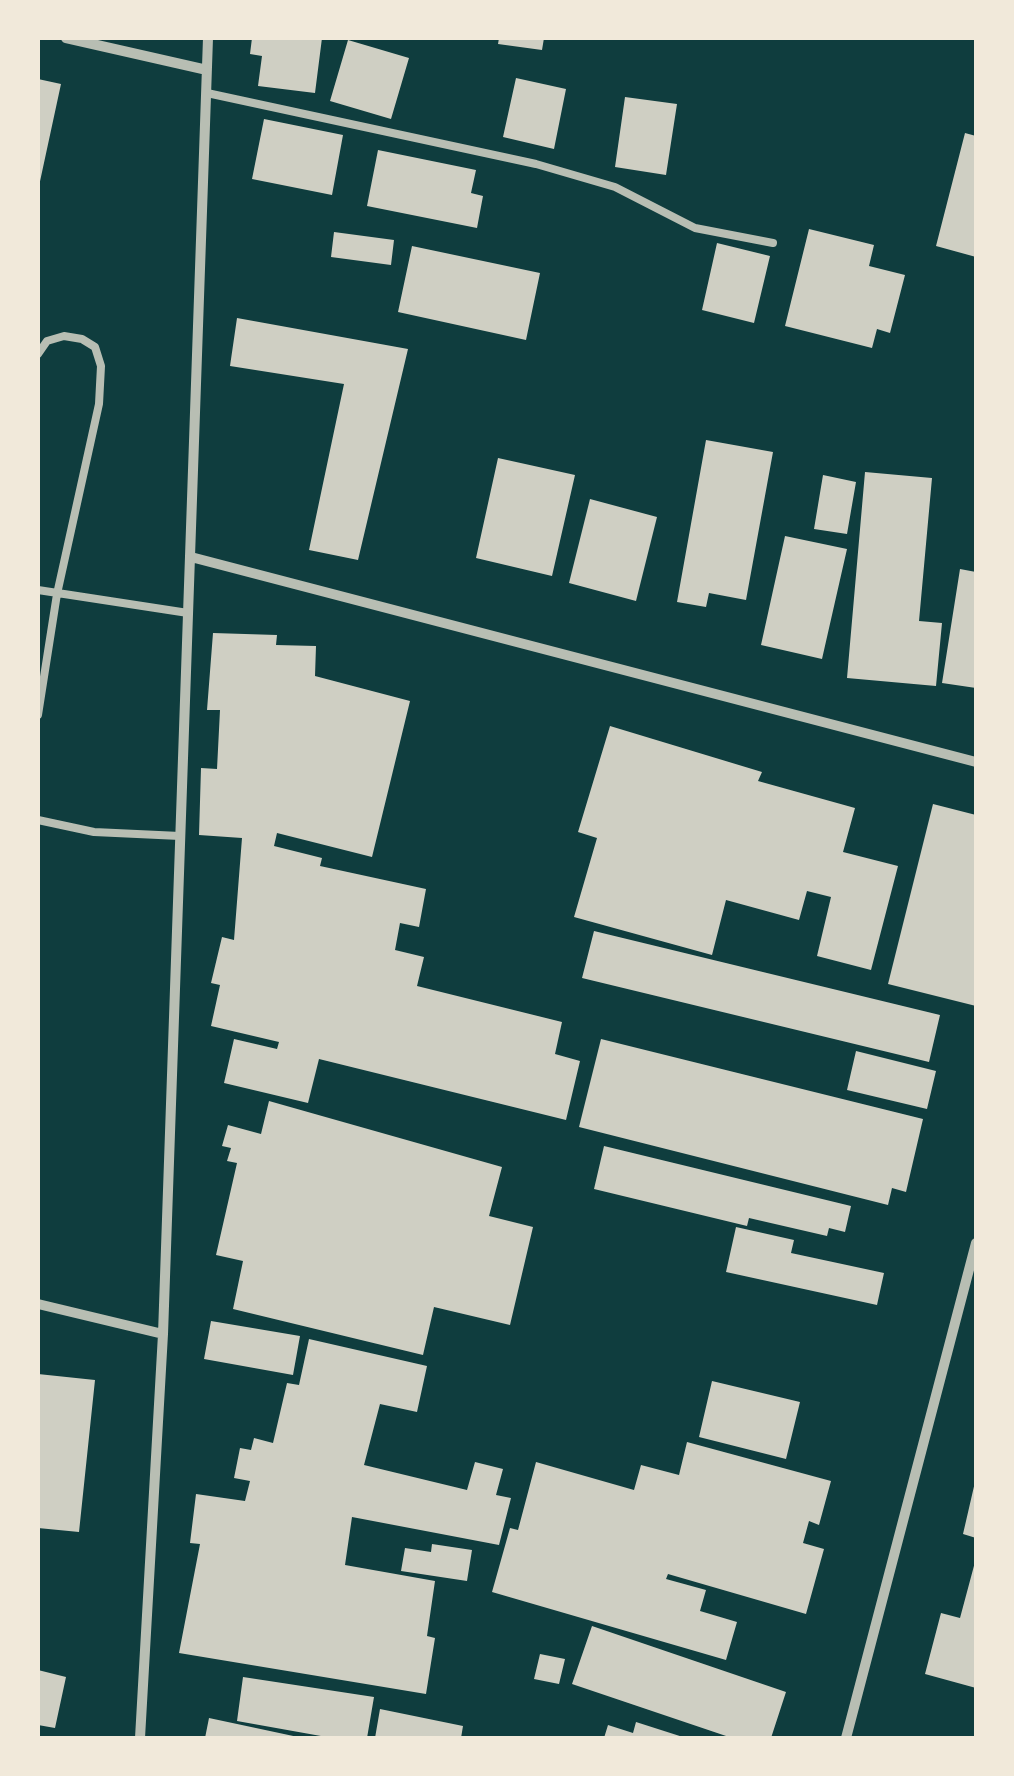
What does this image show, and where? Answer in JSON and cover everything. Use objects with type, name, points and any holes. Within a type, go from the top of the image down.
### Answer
[{"type":"street","points":[[66,38],[207,70]]},
{"type":"street","points":[[140,1738],[162,1334],[208,38]]},
{"type":"street","points":[[191,557],[976,762]]},
{"type":"street","points":[[846,1738],[976,1242]]},
{"type":"street","points":[[38,1304],[162,1334]]},
{"type":"lane","points":[[206,92],[536,164],[616,187],[695,228],[773,243]]},
{"type":"lane","points":[[38,354],[47,341],[64,336],[82,339],[96,347],[101,366],[100,404],[56,594],[38,715]]},
{"type":"lane","points":[[38,590],[188,613]]},
{"type":"lane","points":[[38,820],[94,832],[180,836]]},
{"type":"building","points":[[252,38],[322,38],[315,93],[258,86],[262,56],[250,54]]},
{"type":"building","points":[[499,38],[544,38],[542,50],[498,44]]},
{"type":"building","points":[[348,40],[409,58],[391,119],[330,101]]},
{"type":"building","points":[[516,78],[566,89],[554,149],[503,137]]},
{"type":"building","points":[[38,79],[61,84],[39,186],[38,185]]},
{"type":"building","points":[[625,97],[677,104],[666,175],[615,167]]},
{"type":"building","points":[[264,119],[343,135],[332,195],[252,179]]},
{"type":"building","points":[[965,133],[976,136],[976,257],[936,246]]},
{"type":"building","points":[[378,150],[476,170],[471,193],[483,196],[477,228],[367,206]]},
{"type":"building","points":[[809,229],[874,245],[869,266],[905,275],[890,333],[877,329],[872,348],[785,326]]},
{"type":"building","points":[[334,232],[394,240],[391,265],[331,257]]},
{"type":"building","points":[[717,243],[770,256],[754,323],[702,310]]},
{"type":"building","points":[[412,246],[540,273],[526,340],[398,312]]},
{"type":"building","points":[[237,318],[408,349],[358,560],[309,550],[344,384],[230,366]]},
{"type":"building","points":[[706,440],[773,452],[746,600],[709,593],[706,607],[677,602]]},
{"type":"building","points":[[498,458],[575,475],[552,576],[476,558]]},
{"type":"building","points":[[865,472],[932,478],[919,621],[942,623],[936,686],[847,678]]},
{"type":"building","points":[[823,475],[856,482],[847,534],[814,529]]},
{"type":"building","points":[[590,499],[657,517],[636,601],[569,583]]},
{"type":"building","points":[[785,536],[847,549],[822,659],[761,645]]},
{"type":"building","points":[[960,569],[976,572],[976,688],[942,683]]},
{"type":"building","points":[[213,633],[277,635],[276,645],[316,646],[315,676],[410,701],[372,857],[277,833],[274,846],[322,858],[320,866],[426,889],[419,927],[400,923],[395,950],[424,957],[417,986],[562,1022],[555,1054],[580,1061],[566,1120],[319,1059],[308,1103],[224,1083],[234,1039],[277,1049],[279,1042],[211,1026],[220,985],[211,983],[222,937],[234,940],[242,838],[199,835],[201,768],[217,769],[220,710],[207,710]]},
{"type":"building","points":[[610,726],[762,772],[758,781],[855,808],[843,852],[898,866],[871,970],[817,956],[831,897],[807,891],[799,920],[726,900],[712,955],[574,917],[597,838],[578,832]]},
{"type":"building","points":[[933,804],[976,815],[976,1006],[888,984]]},
{"type":"building","points":[[594,931],[940,1015],[929,1062],[582,978]]},
{"type":"building","points":[[601,1039],[923,1119],[906,1192],[892,1188],[888,1205],[579,1127]]},
{"type":"building","points":[[856,1051],[936,1071],[927,1109],[847,1090]]},
{"type":"building","points":[[269,1101],[502,1167],[489,1216],[533,1227],[510,1325],[434,1307],[423,1355],[233,1309],[243,1261],[216,1255],[237,1163],[227,1161],[231,1148],[222,1146],[228,1125],[261,1134]]},
{"type":"building","points":[[604,1146],[851,1206],[845,1232],[829,1228],[827,1236],[749,1218],[747,1226],[594,1189]]},
{"type":"building","points":[[736,1227],[794,1240],[791,1253],[884,1273],[877,1305],[726,1272]]},
{"type":"building","points":[[211,1321],[300,1336],[293,1375],[204,1359]]},
{"type":"building","points":[[309,1339],[427,1366],[417,1412],[380,1404],[364,1465],[467,1490],[475,1462],[503,1469],[496,1495],[511,1498],[499,1545],[352,1517],[345,1565],[435,1581],[427,1636],[435,1638],[426,1694],[179,1653],[200,1544],[190,1543],[196,1494],[245,1501],[250,1481],[234,1478],[240,1448],[251,1450],[254,1438],[273,1443],[287,1383],[299,1385]]},
{"type":"building","points":[[38,1374],[95,1380],[79,1532],[38,1528]]},
{"type":"building","points":[[712,1381],[800,1402],[786,1459],[699,1437]]},
{"type":"building","points":[[687,1442],[831,1481],[819,1525],[809,1521],[803,1543],[824,1549],[806,1614],[668,1574],[666,1579],[706,1590],[700,1611],[737,1622],[726,1660],[492,1592],[510,1528],[518,1530],[536,1462],[634,1490],[641,1465],[679,1475]]},
{"type":"building","points":[[976,1483],[976,1538],[963,1534]]},
{"type":"building","points":[[432,1544],[472,1550],[467,1581],[401,1571],[405,1548],[431,1552]]},
{"type":"building","points":[[975,1562],[976,1688],[925,1674],[941,1613],[960,1618]]},
{"type":"building","points":[[592,1626],[786,1692],[771,1738],[732,1738],[572,1684]]},
{"type":"building","points":[[540,1654],[565,1659],[559,1684],[534,1679]]},
{"type":"building","points":[[38,1670],[66,1677],[55,1728],[38,1725]]},
{"type":"building","points":[[243,1677],[374,1697],[367,1738],[332,1738],[237,1721]]},
{"type":"building","points":[[380,1709],[463,1726],[461,1738],[375,1738]]},
{"type":"building","points":[[209,1718],[298,1737],[205,1738]]},
{"type":"building","points":[[636,1722],[686,1738],[604,1738],[608,1725],[633,1733]]}]
